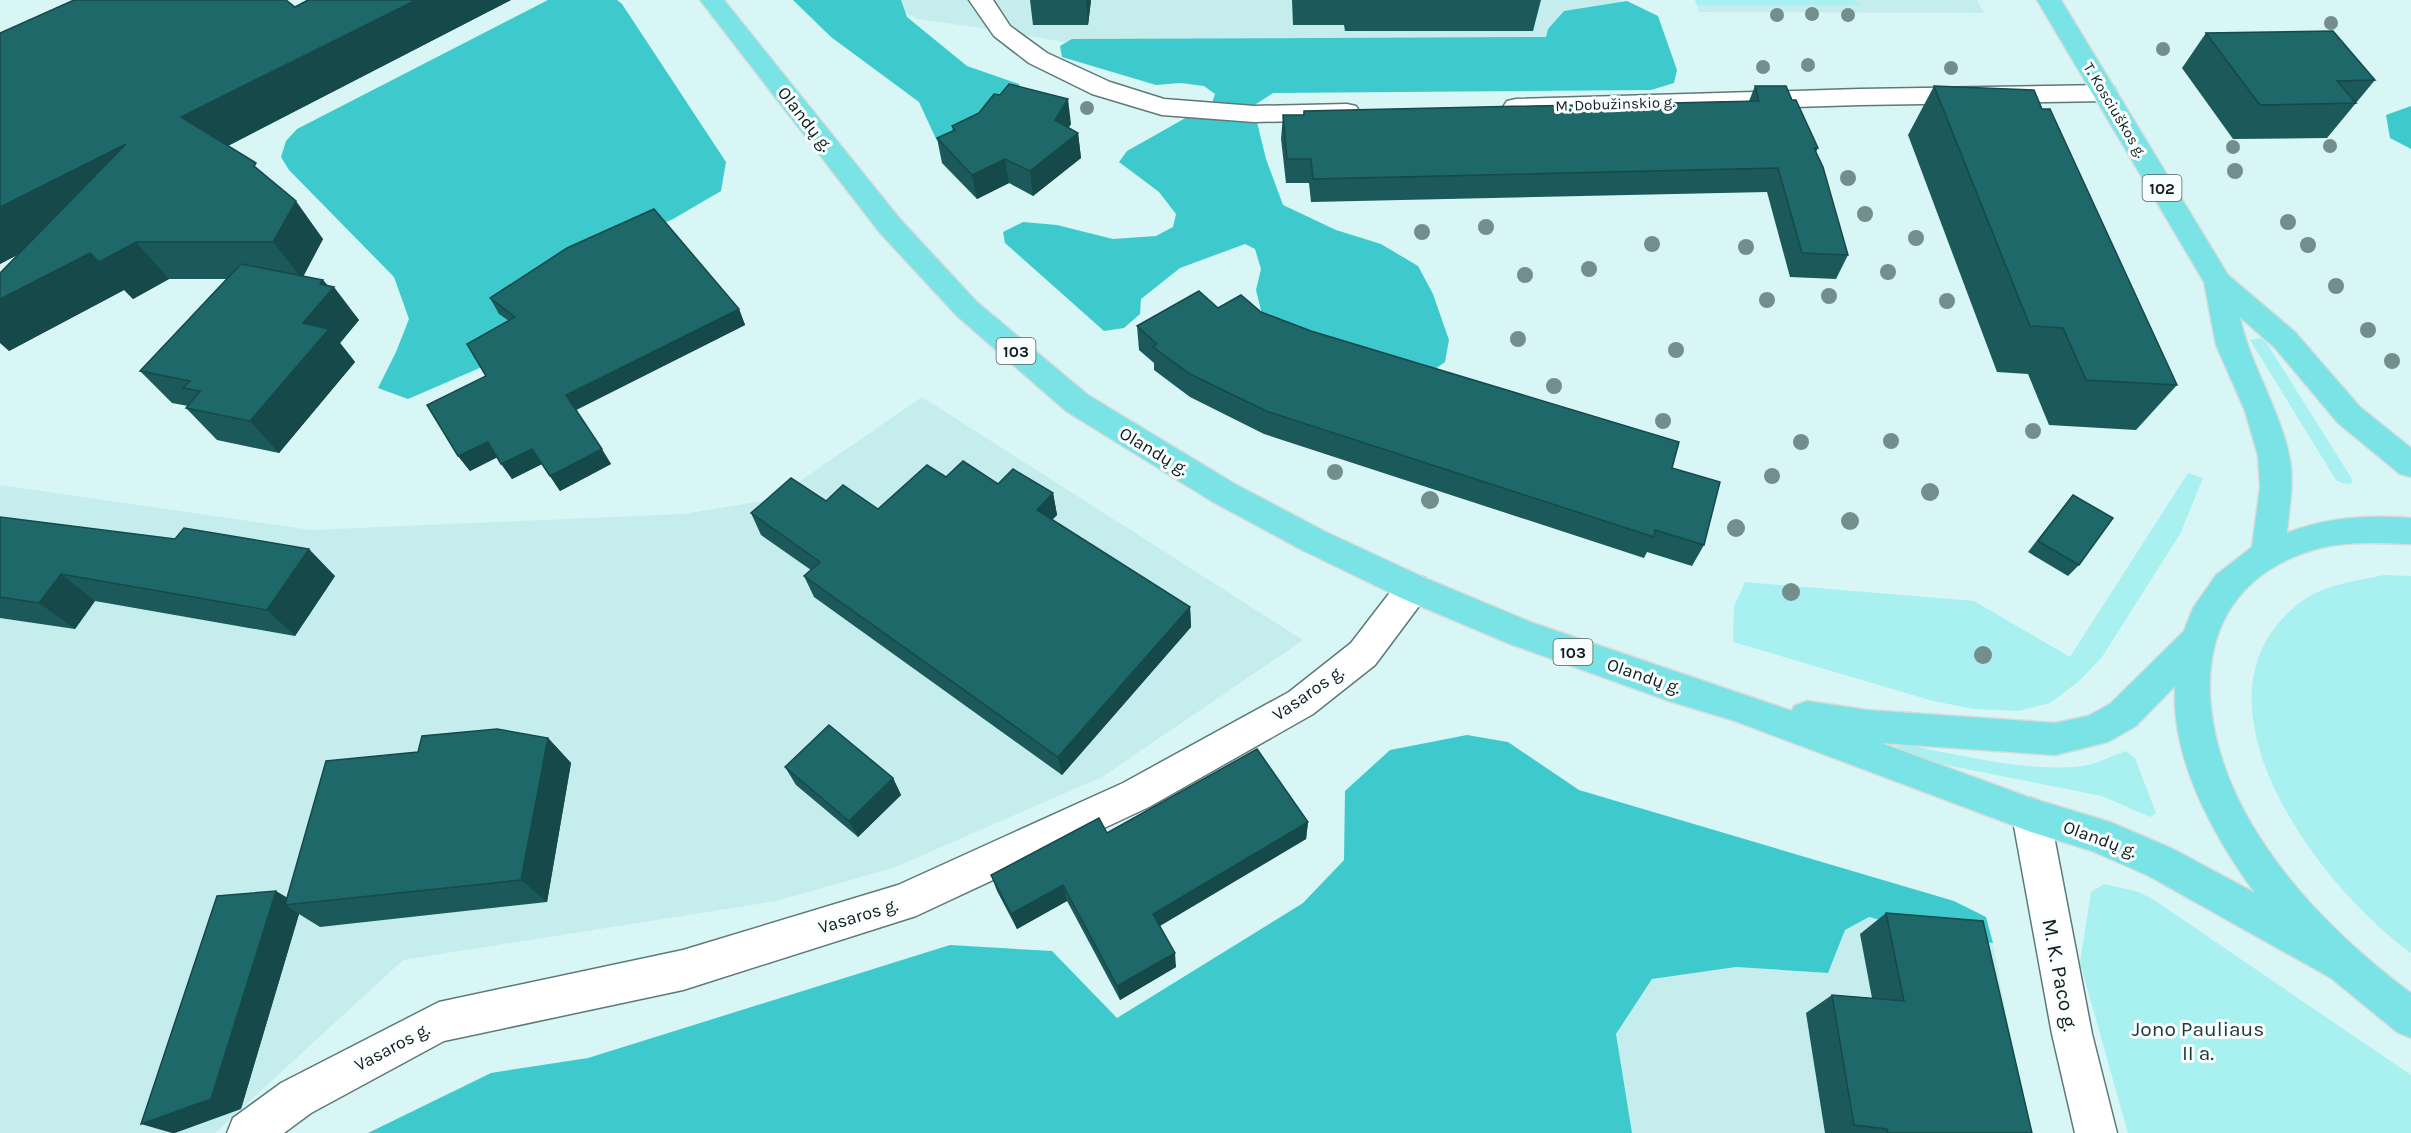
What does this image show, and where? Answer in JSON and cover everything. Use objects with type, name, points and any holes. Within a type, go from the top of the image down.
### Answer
[{"type":"main road","name":"Olandų g.","points":[[712,0],[890,226],[967,309],[1077,403],[1224,493],[1314,541],[1413,588],[1522,634],[1669,686],[1736,706],[2031,815],[2097,835],[2160,862],[2348,966]]},
{"type":"main road","name":"T. Kosciuškos g.","points":[[2049,0],[2218,282],[2285,340],[2349,415],[2411,465]]},
{"type":"main road","name":"T. Kosciuškos g.","points":[[2218,282],[2231,345],[2260,411],[2274,456],[2276,487],[2268,554]]},
{"type":"main road","points":[[2411,531],[2364,529],[2323,535],[2268,554],[2235,576],[2210,606],[2195,642],[2190,686],[2195,730],[2209,779],[2235,831],[2271,884],[2303,922],[2383,998],[2411,1018]]},
{"type":"main road","name":"Olandų g.","points":[[1736,706],[1867,726],[2055,739],[2095,731],[2123,715],[2195,642]]},
{"type":"street","points":[[981,0],[1002,31],[1038,58],[1101,87],[1162,106],[1254,114],[1371,111]]},
{"type":"street","name":"M. Dobužinskio g.","points":[[1498,107],[2105,93]]},
{"type":"street","name":"Vasaros g.","points":[[248,1133],[296,1098],[439,1022],[683,970],[903,903],[1017,852],[1136,795],[1301,703],[1363,654],[1413,588]]},
{"type":"street","name":"M. K. Paco g.","points":[[2031,815],[2072,1034],[2096,1133]]},
{"type":"shaded area","points":[[548,0],[617,0],[622,4],[726,162],[721,191],[673,219],[549,277],[500,314],[525,332],[482,367],[408,399],[378,388],[409,319],[394,277],[289,170],[281,157],[286,141],[297,129]]},
{"type":"shaded area","points":[[793,0],[901,0],[907,17],[967,66],[1019,84],[1022,97],[958,141],[937,141],[919,102],[831,37]]},
{"type":"shaded area","points":[[879,0],[1620,0],[1637,57],[1112,51],[1002,31],[918,19]]},
{"type":"shaded area","points":[[1695,0],[1977,0],[1984,13],[1699,12]]},
{"type":"shaded area","points":[[1627,1],[1658,16],[1677,70],[1674,83],[1651,90],[1273,93],[1253,106],[1266,159],[1283,205],[1336,230],[1381,244],[1418,266],[1433,294],[1449,340],[1445,362],[1425,376],[1266,331],[1256,290],[1261,269],[1255,249],[1245,244],[1180,268],[1141,299],[1140,314],[1124,328],[1104,331],[1005,243],[1003,232],[1023,222],[1057,225],[1113,239],[1156,236],[1173,227],[1176,214],[1159,192],[1119,162],[1127,151],[1212,103],[1215,94],[1204,86],[1181,83],[1156,85],[1062,57],[1060,46],[1072,39],[1546,37],[1548,29],[1564,11]]},
{"type":"shaded area","points":[[2411,106],[2411,149],[2390,138],[2386,115]]},
{"type":"shaded area","points":[[922,397],[1303,640],[1102,777],[893,868],[776,901],[403,960],[215,1133],[0,1133],[0,485],[311,530],[683,514],[774,499]]},
{"type":"shaded area","points":[[1467,735],[1508,742],[1579,790],[1954,901],[1986,917],[1993,943],[1958,940],[1869,917],[1845,930],[1828,973],[1736,967],[1652,979],[1616,1034],[1632,1133],[368,1133],[491,1073],[588,1058],[950,945],[1052,951],[1117,1018],[1303,903],[1344,860],[1345,791],[1390,750]]},
{"type":"shaded area","points":[[1869,917],[1958,940],[1993,943],[2028,1133],[1632,1133],[1616,1034],[1652,979],[1736,967],[1827,973],[1845,930]]},
{"type":"green space","points":[[1695,0],[1852,0],[1862,5],[1697,5]]},
{"type":"green space","points":[[2261,338],[2266,342],[2352,479],[2351,484],[2336,480],[2250,340]]},
{"type":"green space","points":[[2188,473],[2203,478],[2180,534],[2102,657],[2078,682],[2050,703],[2018,711],[1974,709],[1933,701],[1733,642],[1734,606],[1745,582],[1974,601],[2070,657]]},
{"type":"green space","points":[[2384,575],[2411,576],[2411,953],[2375,923],[2338,884],[2303,838],[2274,788],[2256,737],[2252,687],[2266,641],[2302,601],[2331,587]]},
{"type":"green space","points":[[1902,744],[2015,765],[2038,767],[2088,765],[2126,751],[2135,758],[2156,813],[2150,817],[2102,796],[1901,756],[1896,747]]},
{"type":"green space","name":"Jono Pauliaus II a.","points":[[2104,884],[2139,892],[2154,900],[2411,1075],[2411,1133],[2128,1133],[2080,963],[2091,892]]},
{"type":"building","points":[[74,0],[286,0],[295,7],[308,0],[416,0],[181,117],[256,163],[254,166],[296,201],[273,242],[136,242],[99,262],[90,253],[0,299],[0,273],[126,144],[0,207],[0,33]]},
{"type":"building","points":[[2333,31],[2375,80],[2337,81],[2356,103],[2260,105],[2206,33]]},
{"type":"building","points":[[1009,84],[1068,99],[1055,120],[1078,133],[1030,171],[1005,159],[972,175],[937,138],[955,130],[952,126],[979,113],[994,94],[1000,95]]},
{"type":"building","points":[[1755,86],[1786,86],[1792,100],[1796,100],[1818,148],[1814,148],[1823,167],[1848,255],[1802,253],[1778,168],[1313,179],[1311,159],[1287,159],[1283,115],[1304,115],[1304,111],[1759,101]]},
{"type":"building","points":[[1934,86],[2034,90],[2042,109],[2050,109],[2177,385],[2086,380],[2063,328],[2030,326]]},
{"type":"building","points":[[654,209],[739,309],[566,395],[602,449],[550,476],[532,449],[501,464],[488,442],[458,456],[427,405],[486,376],[467,344],[515,317],[490,298],[567,248]]},
{"type":"building","points":[[241,264],[323,280],[320,284],[334,287],[303,323],[329,329],[250,421],[186,408],[200,391],[183,388],[190,381],[140,371]]},
{"type":"building","points":[[1199,291],[1218,308],[1241,295],[1261,312],[1311,331],[1679,442],[1672,468],[1720,482],[1704,545],[1655,530],[1654,537],[1266,411],[1190,374],[1153,347],[1157,344],[1137,326]]},
{"type":"building","points":[[963,461],[998,484],[1013,469],[1053,493],[1037,510],[1190,607],[1058,757],[804,576],[820,562],[751,513],[791,478],[826,501],[843,485],[878,509],[927,465],[946,477]]},
{"type":"building","points":[[2073,495],[2113,518],[2079,565],[2038,541]]},
{"type":"building","points":[[0,517],[175,539],[184,528],[309,549],[267,610],[61,574],[39,603],[0,597]]},
{"type":"building","points":[[829,725],[893,778],[849,821],[785,767]]},
{"type":"building","points":[[497,729],[548,738],[521,880],[285,905],[326,761],[418,752],[422,736]]},
{"type":"building","points":[[1257,749],[1308,822],[1153,914],[1175,953],[1117,986],[1063,885],[1011,914],[991,875],[1099,818],[1107,833]]},
{"type":"building","points":[[276,891],[211,1099],[141,1124],[217,896]]},
{"type":"building","points":[[1886,913],[1983,921],[2032,1133],[1888,1133],[1887,1129],[1854,1125],[1832,995],[1904,1001]]}]
